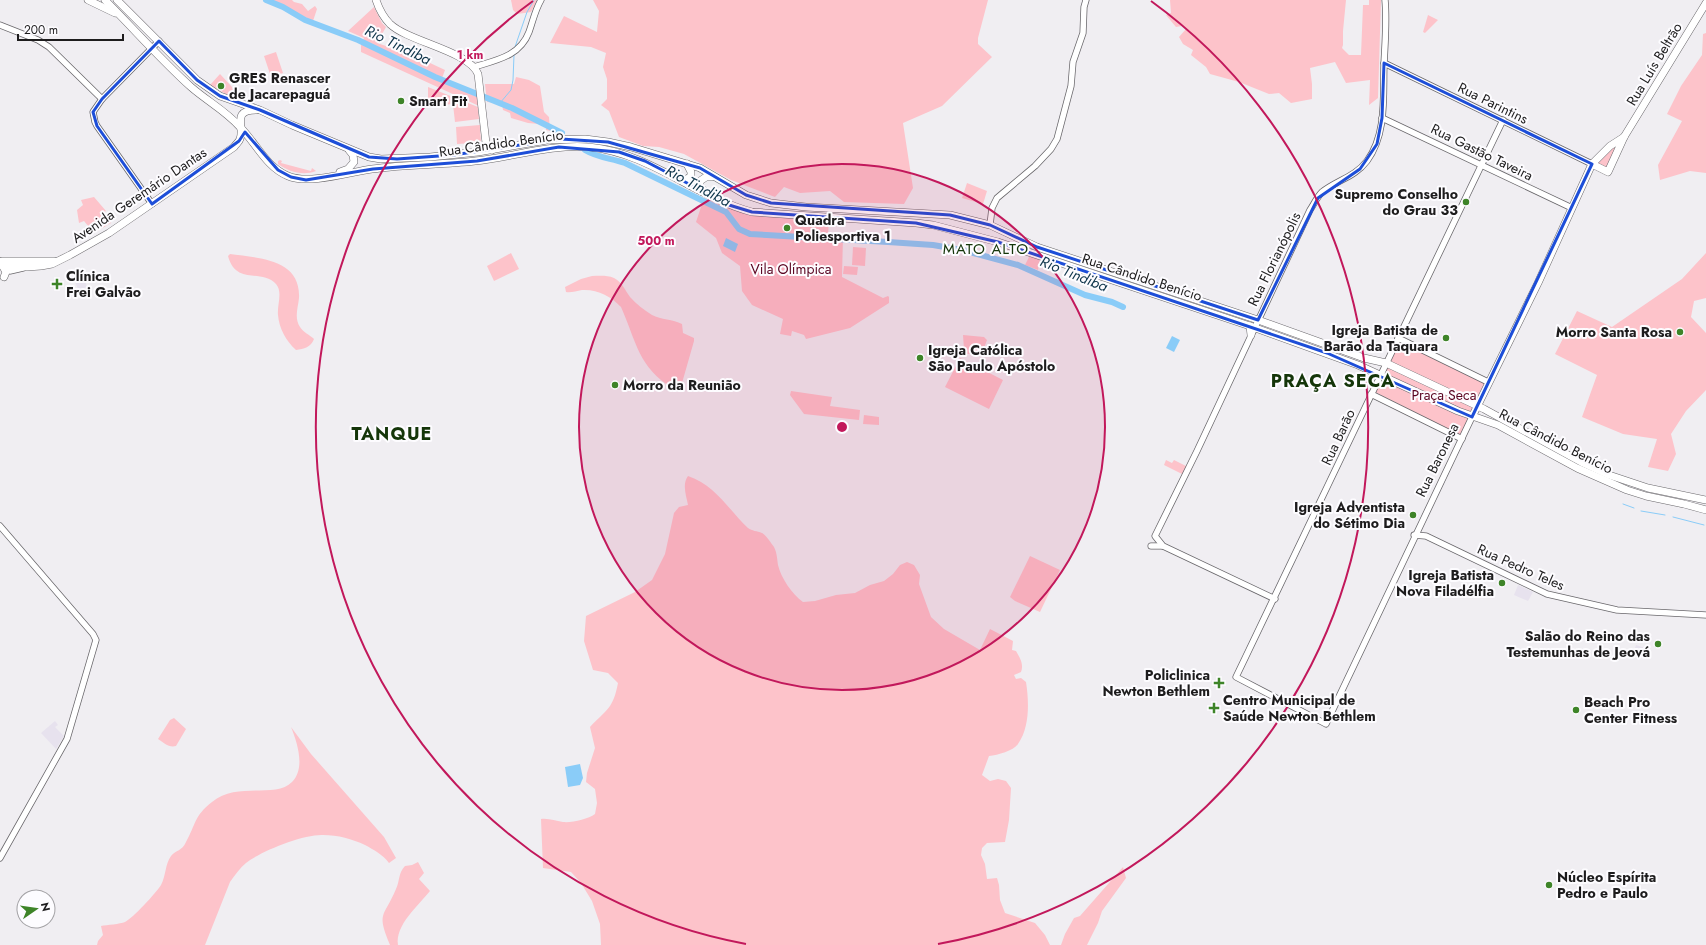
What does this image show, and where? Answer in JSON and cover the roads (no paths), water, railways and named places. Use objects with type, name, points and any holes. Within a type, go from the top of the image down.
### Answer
[{"type":"main road","points":[[88,0],[120,15]]},
{"type":"main road","name":"Rua Cândido Benício","points":[[105,0],[192,88],[240,126],[259,151],[278,170],[291,178],[306,180],[373,169],[477,161],[568,146],[619,152],[645,161],[711,197],[729,205],[760,213],[933,225],[998,242],[1252,327],[1358,365],[1472,416],[1498,425],[1577,468],[1627,490],[1706,510]]},
{"type":"main road","name":"Rua Cândido Benício","points":[[117,0],[206,87],[228,100],[260,110],[349,150],[369,157],[381,159],[430,157],[492,150],[547,140],[585,139],[615,143],[700,168],[746,195],[784,206],[950,215],[990,225],[1037,247],[1258,320],[1355,355],[1386,363],[1526,430],[1581,462],[1625,481],[1648,488],[1706,500]]},
{"type":"main road","points":[[376,0],[385,18],[397,29],[462,58],[474,67],[478,74],[486,143],[492,150]]},
{"type":"main road","name":"Rua Luís Beltrão","points":[[1621,141],[1603,152],[1592,164],[1608,172],[1621,141],[1706,3]]},
{"type":"main road","points":[[234,147],[241,138],[240,126],[241,116],[243,113],[249,110],[260,110]]},
{"type":"main road","points":[[482,151],[486,143]]},
{"type":"main road","points":[[234,147],[248,144],[259,151]]},
{"type":"main road","name":"Avenida Geremário Dantas","points":[[1,264],[24,264],[56,261],[95,242],[234,147]]},
{"type":"main road","points":[[326,177],[351,167],[354,162],[354,157],[349,150]]},
{"type":"main road","points":[[679,179],[687,179],[690,176],[691,172],[687,164]]},
{"type":"main road","name":"Rua Baronesa","points":[[1472,416],[1538,282],[1592,164]]},
{"type":"main road","points":[[711,197],[701,189],[699,182],[706,177],[714,177]]},
{"type":"main road","points":[[1,264],[7,273]]},
{"type":"main road","points":[[1,264],[7,273]]},
{"type":"main road","points":[[7,273],[24,264]]},
{"type":"main road","points":[[1251,335],[1252,327]]},
{"type":"street","points":[[474,67],[516,52],[526,40],[541,0]]},
{"type":"street","points":[[990,225],[992,208],[997,198],[1035,166],[1051,149],[1057,139],[1071,86],[1073,62],[1083,33],[1084,7],[1086,0]]},
{"type":"street","name":"Rua Florianópolis","points":[[1252,327],[1258,320],[1315,202],[1322,192],[1354,174],[1367,161],[1376,144],[1382,118],[1386,25],[1385,0]]},
{"type":"street","points":[[0,25],[38,40],[49,47],[102,99]]},
{"type":"street","points":[[152,204],[95,122],[93,112],[102,99],[159,42]]},
{"type":"street","name":"Rua Parintins","points":[[1384,63],[1592,164]]},
{"type":"street","name":"Rua Gastão Taveira","points":[[1382,118],[1572,208]]},
{"type":"street","name":"Rua Barão","points":[[1236,677],[1280,589],[1371,394],[1503,120]]},
{"type":"street","points":[[1163,546],[1155,536],[1251,335]]},
{"type":"street","points":[[1398,338],[1488,382]]},
{"type":"street","points":[[1371,394],[1462,439]]},
{"type":"street","name":"Rua Baronesa","points":[[1236,677],[1326,724],[1414,535],[1472,416]]},
{"type":"street","points":[[1419,525],[1426,536]]},
{"type":"street","points":[[0,526],[93,634],[96,640],[66,739],[0,858]]},
{"type":"street","name":"Rua Pedro Teles","points":[[1414,535],[1426,536],[1547,594],[1617,610],[1706,615]]},
{"type":"street","points":[[1151,546],[1163,546],[1275,599]]},
{"type":"water","points":[[726,238],[738,244],[735,252],[723,246]]},
{"type":"water","points":[[1172,336],[1180,340],[1174,352],[1166,348]]},
{"type":"water","points":[[580,764],[583,778],[580,785],[568,787],[565,767]]},
{"type":"waterway","name":"Rio Tindiba","points":[[266,0],[283,7],[305,20],[358,40],[435,77],[512,108],[562,133]]},
{"type":"waterway","points":[[515,47],[527,12],[534,0]]},
{"type":"waterway","points":[[500,103],[511,90],[514,55]]},
{"type":"waterway","name":"Rio Tindiba","points":[[585,150],[590,153],[625,163],[726,212],[739,229],[750,234],[933,245],[962,250],[1018,265],[1085,295],[1112,302],[1123,307]]},
{"type":"waterway","points":[[1623,504],[1634,508]]},
{"type":"waterway","points":[[1641,511],[1665,515]]},
{"type":"waterway","points":[[1673,517],[1704,525]]},
{"type":"place","name":"GRES Renascer de Jacarepaguá","points":[[221,86]]},
{"type":"place","name":"Smart Fit","points":[[401,101]]},
{"type":"place","name":"Supremo Conselho do Grau 33","points":[[1466,202]]},
{"type":"place","name":"Quadra Poliesportiva 1","points":[[787,228]]},
{"type":"place","name":"Clínica Frei Galvão","points":[[57,284]]},
{"type":"place","name":"Morro Santa Rosa","points":[[1680,332]]},
{"type":"place","name":"Igreja Batista de Barão da Taquara","points":[[1446,338]]},
{"type":"place","name":"Igreja Católica São Paulo Apóstolo","points":[[920,358]]},
{"type":"place","name":"Morro da Reunião","points":[[615,385]]},
{"type":"place","name":"Igreja Adventista do Sétimo Dia","points":[[1413,515]]},
{"type":"place","name":"Igreja Batista Nova Filadélfia","points":[[1502,583]]},
{"type":"place","name":"Salão do Reino das Testemunhas de Jeová","points":[[1658,644]]},
{"type":"place","name":"Policlinica Newton Bethlem","points":[[1219,683]]},
{"type":"place","name":"Centro Municipal de Saúde Newton Bethlem","points":[[1214,708]]},
{"type":"place","name":"Beach Pro Center Fitness","points":[[1576,710]]},
{"type":"place","name":"Núcleo Espírita Pedro e Paulo","points":[[1549,885]]},
{"type":"district","name":"MATO ALTO","points":[[986,249]]},
{"type":"district","name":"PRAÇA SECA","points":[[1333,381]]},
{"type":"district","name":"TANQUE","points":[[392,434]]},
{"type":"park label","name":"Vila Olímpica","points":[[791,269]]},
{"type":"park label","name":"Praça Seca","points":[[1444,395]]}]
